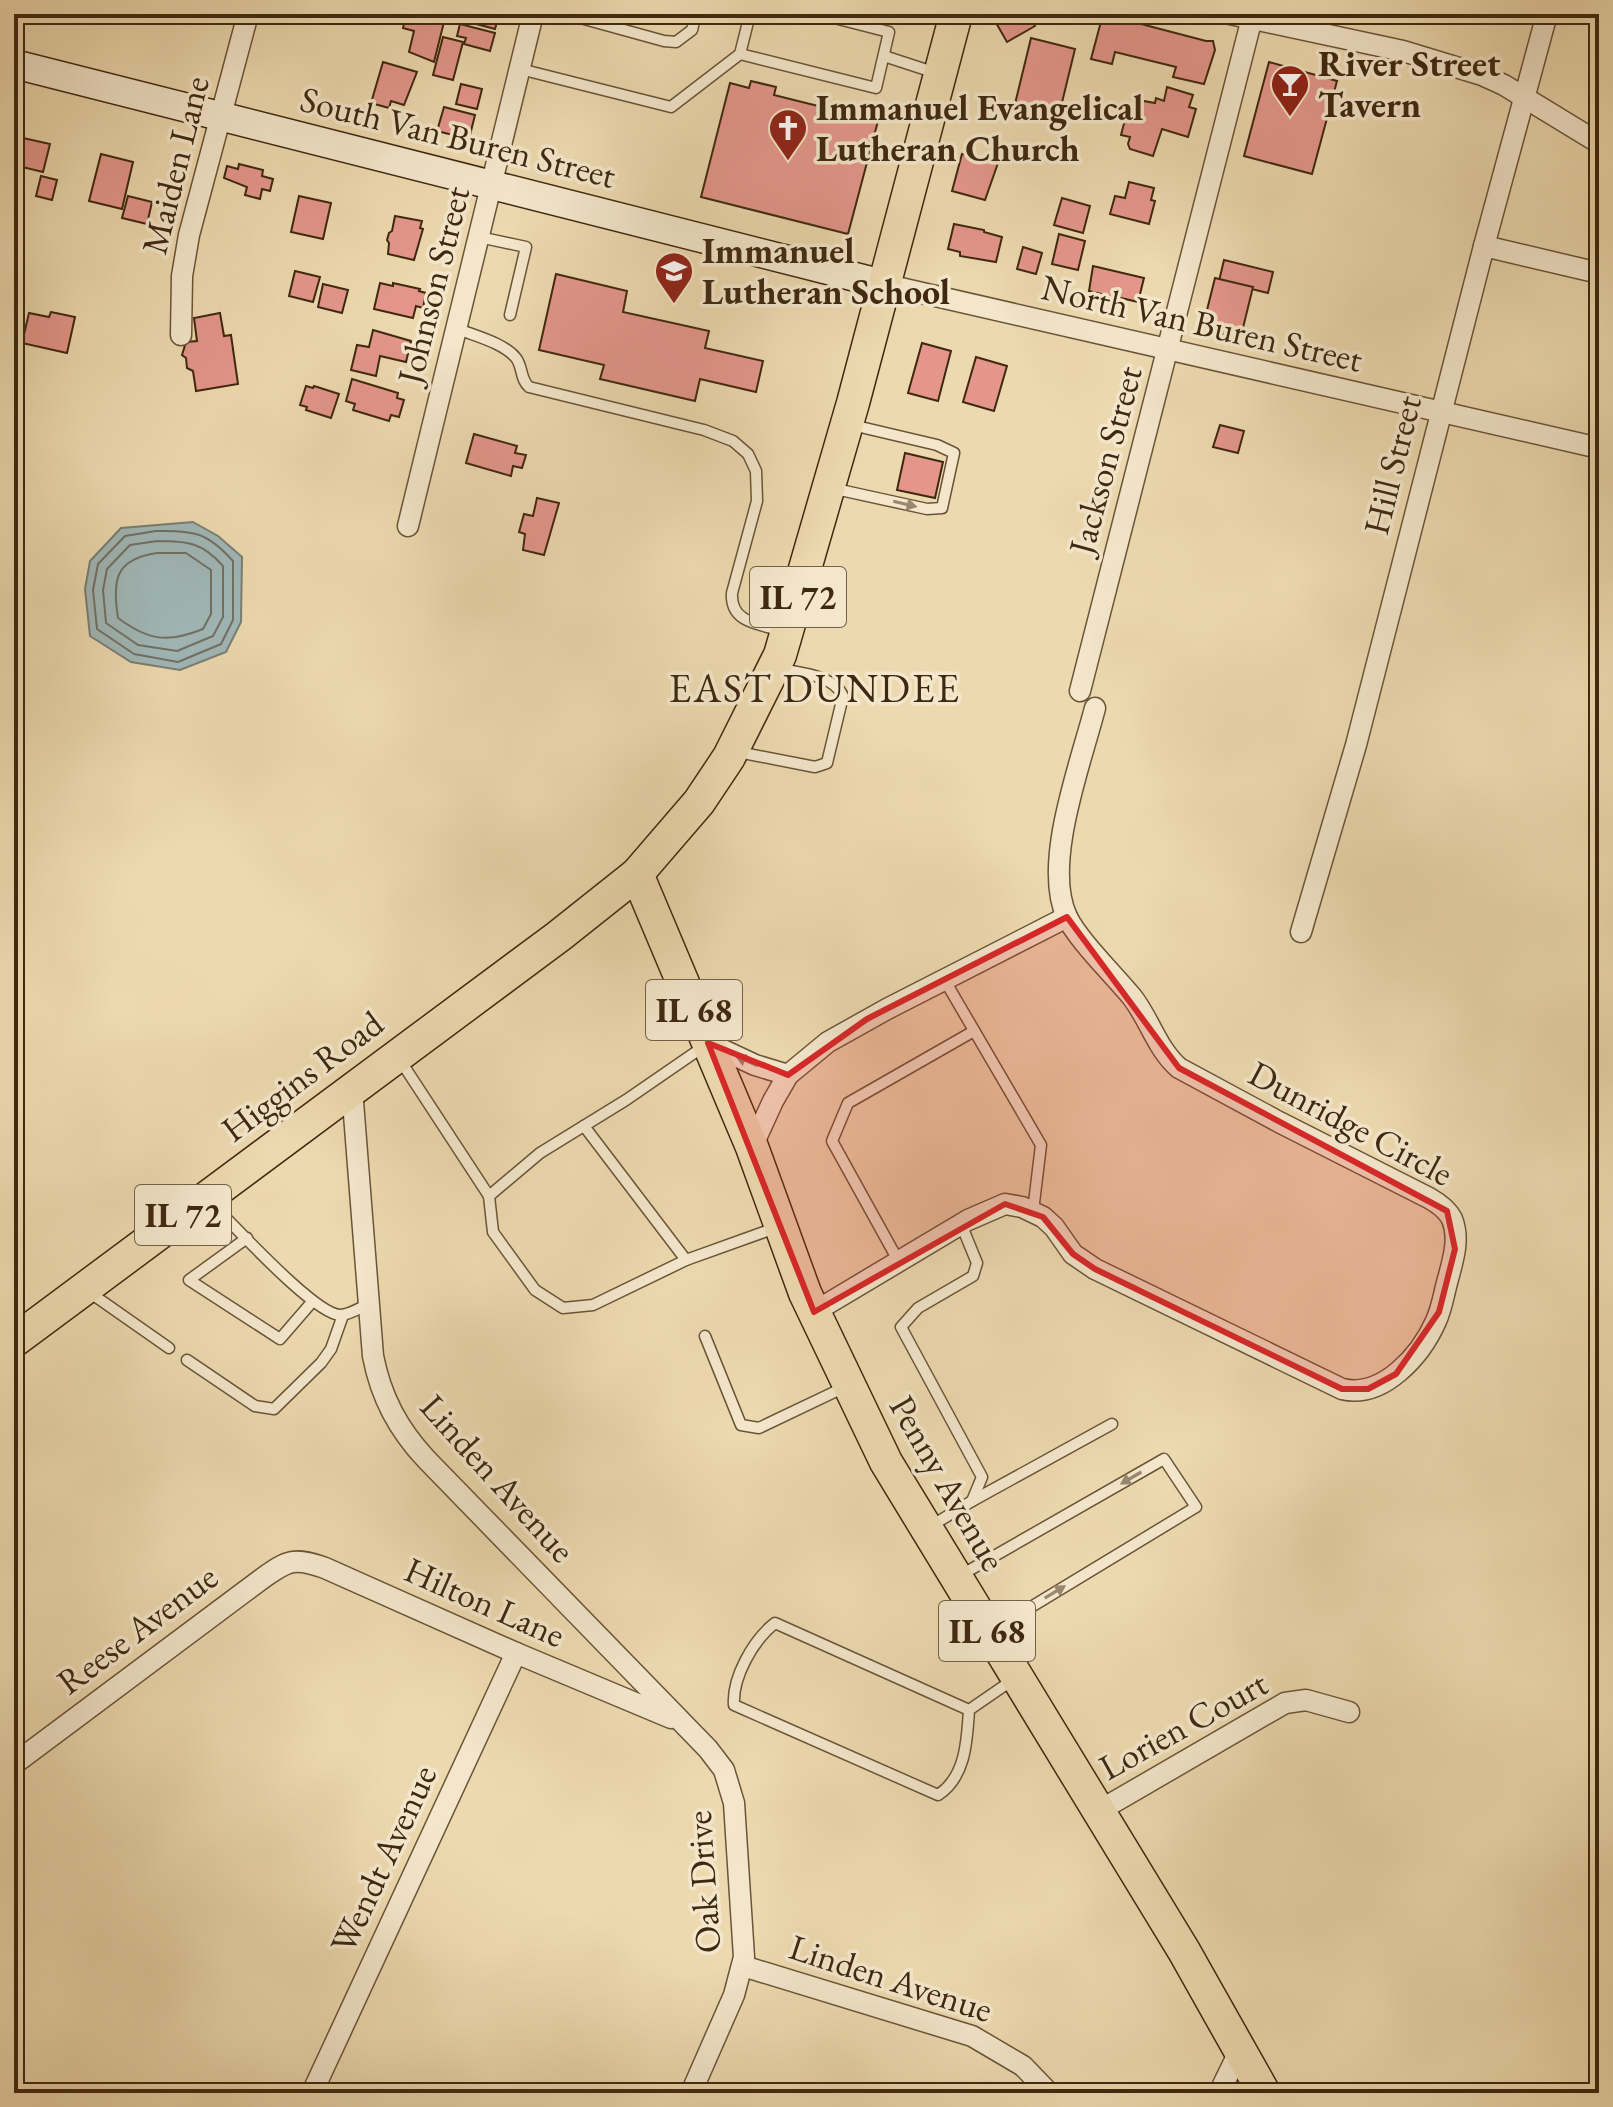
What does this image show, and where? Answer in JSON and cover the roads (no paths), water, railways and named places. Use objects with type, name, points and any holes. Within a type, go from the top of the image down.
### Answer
[{"type":"main road","name":"IL 72","points":[[637,874],[699,802],[732,750],[774,668],[787,633],[847,424],[956,14]]},
{"type":"main road","name":"Penny Avenue","points":[[637,874],[752,1147],[814,1312],[886,1462],[1184,1951],[1264,2093]]},
{"type":"main road","name":"Higgins Road","points":[[14,1341],[547,945],[637,874]]},
{"type":"street","name":"Maiden Lane","points":[[181,335],[182,276],[189,235],[248,14]]},
{"type":"street","name":"Johnson Street","points":[[408,526],[533,14]]},
{"type":"street","points":[[1230,14],[1252,16],[1440,61],[1494,79],[1599,143]]},
{"type":"street","name":"Hill Street","points":[[1301,932],[1356,745],[1523,96],[1547,14]]},
{"type":"street","name":"Jackson Street","points":[[1080,691],[1252,16]]},
{"type":"street","name":"South Van Buren Street","points":[[14,64],[883,284]]},
{"type":"street","points":[[1484,246],[1599,273]]},
{"type":"street","name":"North Van Buren Street","points":[[883,284],[1599,448]]},
{"type":"street","points":[[752,1147],[788,1075],[828,1042],[1067,917],[1059,882],[1060,848],[1095,708]]},
{"type":"street","name":"Dunridge Circle","points":[[1033,1211],[1054,1227],[1076,1257],[1095,1269],[1322,1381],[1350,1391],[1368,1389],[1391,1378],[1421,1345],[1439,1312],[1455,1249],[1456,1233],[1452,1219],[1440,1204],[1179,1068],[1167,1056],[1135,1002],[1067,917]]},
{"type":"street","points":[[708,1043],[755,1065],[788,1075]]},
{"type":"street","name":"Linden Avenue","points":[[352,1089],[368,1304],[377,1378],[387,1405],[426,1459],[681,1722]]},
{"type":"street","points":[[814,1312],[961,1224],[1005,1204],[1033,1211]]},
{"type":"street","name":"Hilton Lane","points":[[263,1578],[288,1562],[310,1562],[681,1722]]},
{"type":"street","name":"Reese Avenue","points":[[14,1764],[263,1578]]},
{"type":"street","name":"Wendt Avenue","points":[[312,2093],[516,1653]]},
{"type":"street","name":"Lorien Court","points":[[1097,1812],[1285,1703],[1306,1700],[1349,1712]]},
{"type":"street","name":"Oak Drive","points":[[681,1722],[722,1767],[732,1795],[737,1832],[743,1966],[734,1995],[691,2093]]},
{"type":"street","name":"Linden Avenue","points":[[743,1966],[972,2036],[999,2049],[1023,2066],[1049,2093]]},
{"type":"street","points":[[1219,2093],[1240,2050]]},
{"type":"lane","points":[[566,14],[676,42],[692,30],[696,14]]},
{"type":"lane","points":[[520,69],[671,107],[740,54],[750,14]]},
{"type":"lane","points":[[740,54],[876,88],[889,32],[819,14]]},
{"type":"lane","points":[[884,56],[941,75]]},
{"type":"lane","points":[[479,237],[526,247],[510,315]]},
{"type":"lane","points":[[458,329],[509,352],[518,362],[523,381],[529,387],[694,427],[739,445],[751,457],[754,466],[757,501],[732,593],[732,608],[742,618],[787,633]]},
{"type":"lane","points":[[829,487],[927,509],[942,508],[954,453],[937,445],[847,424]]},
{"type":"lane","points":[[732,750],[815,767],[827,763],[843,696],[840,688],[830,680],[774,668]]},
{"type":"lane","points":[[944,979],[1041,1145],[1033,1211]]},
{"type":"lane","points":[[899,1262],[832,1141],[848,1103],[974,1031]]},
{"type":"lane","points":[[489,1196],[540,1153],[708,1043]]},
{"type":"lane","points":[[397,1055],[489,1196],[493,1232],[535,1290],[563,1308],[593,1305],[686,1260],[780,1227]]},
{"type":"lane","points":[[584,1126],[686,1260]]},
{"type":"lane","points":[[206,1198],[312,1302],[343,1315],[368,1304]]},
{"type":"lane","points":[[961,1224],[977,1263],[973,1276],[918,1308],[901,1327],[982,1477],[972,1501]]},
{"type":"lane","points":[[247,1238],[189,1280],[280,1339],[312,1302]]},
{"type":"lane","points":[[84,1289],[169,1348]]},
{"type":"lane","points":[[187,1360],[255,1406],[274,1409],[321,1363],[331,1349],[343,1315]]},
{"type":"lane","points":[[705,1336],[741,1425],[759,1428],[849,1385]]},
{"type":"lane","points":[[925,1529],[1112,1424]]},
{"type":"lane","points":[[955,1578],[1164,1459],[1196,1507],[988,1633]]},
{"type":"lane","points":[[775,1623],[969,1710],[966,1750],[950,1787],[938,1795],[734,1705],[733,1690],[760,1634],[775,1623]]},
{"type":"lane","points":[[969,1710],[1015,1677]]},
{"type":"water","points":[[193,522],[218,536],[242,557],[241,622],[226,652],[180,670],[131,662],[90,636],[85,589],[90,561],[121,528]]},
{"type":"place","name":"River Street Tavern","points":[[1290,118]]},
{"type":"place","name":"Immanuel Evangelical Lutheran Church","points":[[788,162]]},
{"type":"place","name":"Immanuel Lutheran School","points":[[674,305]]},
{"type":"district","name":"EAST DUNDEE","points":[[815,688]]}]
